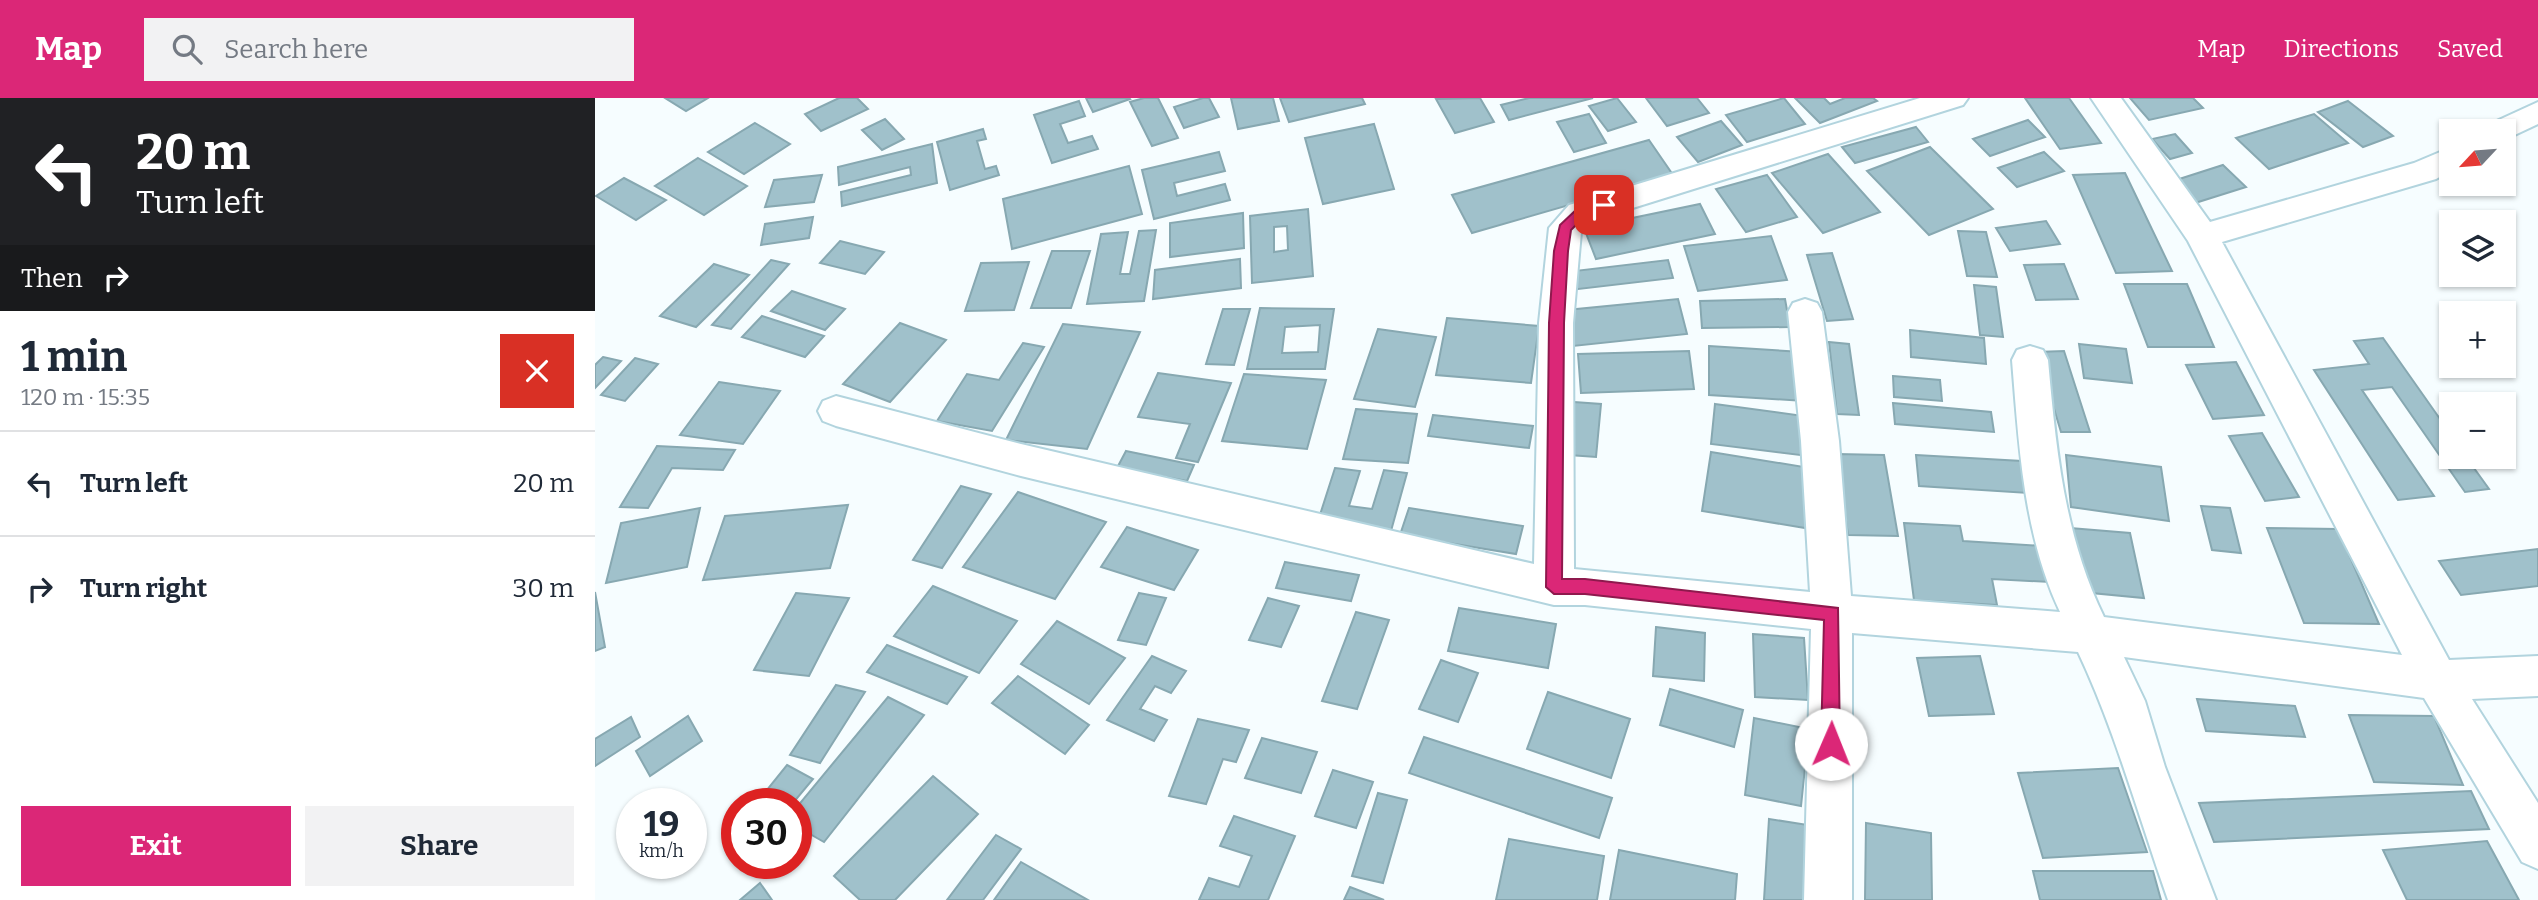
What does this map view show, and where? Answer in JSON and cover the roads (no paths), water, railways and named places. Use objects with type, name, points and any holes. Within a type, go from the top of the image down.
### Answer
[{"type":"street","points":[[1554,587],[1556,323],[1565,228],[1580,213],[1953,98]]},
{"type":"street","points":[[2106,98],[2202,236],[2437,680],[2538,846]]},
{"type":"street","points":[[2517,123],[2538,112]]},
{"type":"street","points":[[2202,236],[2425,171],[2439,164]]},
{"type":"street","points":[[1805,312],[1820,442],[1832,613],[1828,900]]},
{"type":"street","points":[[2031,360],[2041,475],[2049,521],[2070,590],[2123,701],[2192,900]]},
{"type":"street","points":[[836,411],[1021,460],[1554,587],[1585,587],[1832,613],[2092,634],[2437,680],[2538,676]]}]
